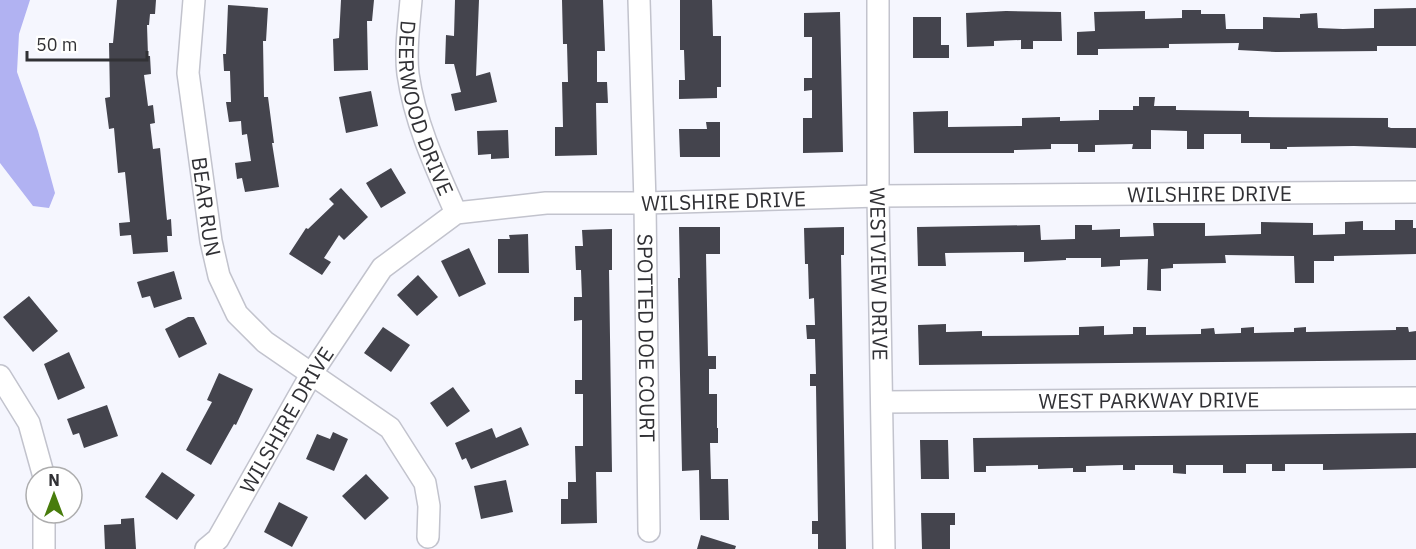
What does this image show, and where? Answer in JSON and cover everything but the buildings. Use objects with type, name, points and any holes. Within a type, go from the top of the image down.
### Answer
[{"type":"street","name":"BEAR RUN","points":[[194,0],[188,73],[211,241],[219,276],[237,314],[265,342],[390,428],[425,483],[429,506],[428,537]]},
{"type":"street","name":"DEERWOOD DRIVE","points":[[411,0],[408,72],[417,116],[456,213]]},
{"type":"street","name":"SPOTTED DOE COURT","points":[[639,0],[645,202],[650,531]]},
{"type":"street","name":"WESTVIEW DRIVE","points":[[878,0],[878,196],[884,549]]},
{"type":"street","name":"WILSHIRE DRIVE","points":[[206,549],[218,539],[312,373],[382,268],[456,213],[546,202],[878,196],[1416,192]]},
{"type":"street","points":[[0,376],[29,423],[41,465]]},
{"type":"street","name":"WEST PARKWAY DRIVE","points":[[882,402],[1416,398]]},
{"type":"street","points":[[44,525],[44,549]]},
{"type":"water","points":[[0,0],[30,0],[19,34],[17,72],[38,131],[55,193],[49,208],[33,206],[0,163]]}]
